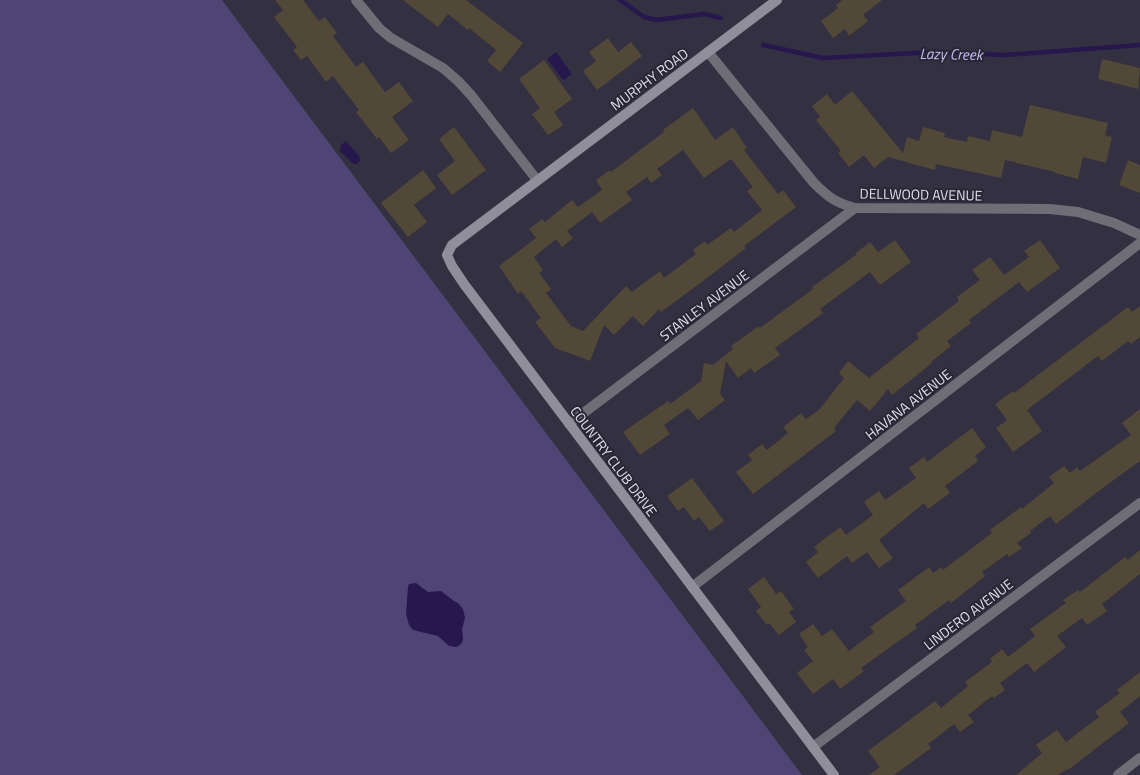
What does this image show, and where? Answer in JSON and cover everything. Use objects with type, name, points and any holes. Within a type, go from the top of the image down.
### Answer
[{"type":"street","points":[[356,0],[379,28],[391,38],[443,68],[458,80],[537,180]]},
{"type":"street","name":"MURPHY ROAD","points":[[537,180],[777,0]]},
{"type":"street","name":"DELLWOOD AVENUE","points":[[708,52],[814,183],[827,196],[840,204],[855,208],[1050,209],[1078,212],[1114,223],[1140,235]]},
{"type":"street","name":"COUNTRY CLUB DRIVE","points":[[537,180],[452,245],[447,255],[452,266],[834,775]]},
{"type":"street","name":"STANLEY AVENUE","points":[[569,424],[855,208]]},
{"type":"street","name":"HAVANA AVENUE","points":[[692,587],[1140,243]]},
{"type":"street","name":"LINDERO AVENUE","points":[[813,747],[1140,503]]},
{"type":"street","points":[[1118,775],[1140,758]]},
{"type":"shaded area","points":[[0,0],[222,0],[802,775],[0,775]]},
{"type":"shaded area","points":[[556,52],[572,74],[563,80],[547,59]]},
{"type":"shaded area","points":[[346,141],[359,156],[360,161],[357,164],[352,163],[340,151],[341,145]]},
{"type":"shaded area","points":[[416,583],[428,592],[441,591],[463,609],[465,618],[462,629],[463,639],[462,643],[457,647],[449,646],[438,636],[413,630],[409,625],[406,614],[408,587],[409,584]]},
{"type":"building","points":[[275,0],[303,0],[319,21],[325,17],[337,33],[333,36],[356,67],[363,62],[385,92],[399,82],[413,101],[392,117],[409,140],[391,153],[379,137],[377,139],[356,112],[359,110],[333,76],[326,82],[307,56],[301,60],[293,50],[297,47],[274,17],[283,10]]},
{"type":"building","points":[[403,0],[466,0],[523,43],[500,72],[487,61],[496,50],[469,28],[468,30],[448,14],[438,27]]},
{"type":"building","points":[[842,0],[882,0],[863,15],[868,21],[849,36],[845,29],[833,38],[821,21],[838,8],[836,5]]},
{"type":"building","points":[[608,38],[618,52],[631,42],[642,56],[597,90],[583,71],[596,61],[589,52]]},
{"type":"building","points":[[1102,59],[1140,68],[1138,89],[1098,79]]},
{"type":"building","points":[[544,60],[572,99],[554,112],[563,125],[548,135],[532,114],[540,108],[519,79]]},
{"type":"building","points":[[852,91],[903,153],[907,137],[919,141],[923,127],[945,133],[944,137],[967,142],[968,136],[990,141],[992,130],[1022,137],[1030,105],[1108,123],[1105,135],[1112,137],[1106,163],[1083,157],[1078,179],[1005,160],[1001,178],[936,164],[935,170],[888,157],[874,168],[864,155],[849,167],[838,153],[841,151],[816,120],[820,117],[812,106],[827,94],[835,105]]},
{"type":"building","points":[[693,108],[715,140],[733,127],[747,148],[744,150],[778,194],[783,190],[796,207],[744,246],[746,248],[703,281],[661,312],[659,309],[643,326],[633,316],[614,335],[604,325],[590,361],[555,348],[535,322],[541,318],[521,291],[518,294],[499,266],[536,238],[529,229],[542,219],[545,222],[572,200],[578,207],[602,190],[596,180],[610,170],[611,172],[664,132],[663,130]],"holes":[[[683,150],[704,178],[731,159],[753,187],[747,191],[762,210],[734,232],[731,228],[707,245],[705,241],[693,250],[696,254],[664,278],[660,271],[632,292],[626,286],[583,331],[571,326],[546,293],[551,289],[539,273],[543,270],[534,257],[556,239],[562,247],[573,238],[567,231],[592,212],[600,223],[632,200],[626,192],[647,177],[651,183],[662,175],[657,169]]]},
{"type":"building","points":[[454,127],[486,170],[452,195],[437,175],[455,161],[439,139]]},
{"type":"building","points":[[1128,160],[1140,165],[1140,193],[1119,185]]},
{"type":"building","points":[[423,170],[436,188],[414,205],[427,222],[408,237],[381,203]]},
{"type":"building","points":[[895,240],[911,262],[880,285],[870,272],[820,309],[823,313],[775,348],[780,355],[754,373],[751,368],[738,378],[726,361],[720,394],[725,400],[698,420],[688,408],[664,425],[670,434],[640,455],[623,432],[668,401],[670,404],[701,381],[704,363],[713,365],[733,349],[731,346],[759,326],[760,328],[813,289],[811,288],[870,242],[878,252]]},
{"type":"building","points":[[1040,240],[1060,268],[1027,292],[1019,282],[969,320],[971,323],[947,341],[951,346],[932,363],[892,395],[888,389],[870,411],[857,400],[834,428],[836,431],[753,494],[736,472],[752,460],[748,455],[762,444],[767,450],[788,433],[783,427],[801,413],[806,419],[819,410],[844,378],[839,373],[848,361],[869,378],[919,338],[916,334],[959,301],[957,297],[980,280],[972,270],[990,257],[1004,275],[1029,257],[1024,251]]},
{"type":"building","points":[[1140,306],[1140,337],[1131,344],[1128,341],[1102,361],[1098,356],[1027,410],[1042,431],[1013,452],[996,428],[1007,420],[995,404],[1013,391],[1014,393],[1128,307],[1132,312]]},
{"type":"building","points":[[1140,409],[1140,461],[1056,524],[1050,516],[1030,531],[1031,533],[1017,543],[1022,548],[1009,557],[1007,554],[982,572],[985,576],[951,603],[949,600],[915,625],[917,628],[861,668],[864,671],[840,689],[833,679],[813,694],[797,673],[813,661],[804,650],[808,647],[799,634],[813,624],[822,636],[832,629],[849,651],[874,632],[870,627],[906,601],[898,590],[929,567],[933,573],[941,567],[943,570],[992,533],[990,530],[1021,507],[1022,509],[1054,483],[1049,477],[1064,466],[1070,473],[1077,467],[1080,471],[1131,435],[1122,423]]},
{"type":"building","points":[[972,428],[986,447],[975,456],[978,461],[945,486],[950,493],[928,509],[924,503],[879,540],[893,558],[879,568],[867,552],[852,563],[847,556],[818,578],[806,562],[818,552],[814,547],[840,527],[846,535],[873,515],[864,502],[879,491],[885,500],[916,478],[909,468],[924,457],[927,462]]},
{"type":"building","points":[[692,478],[724,521],[710,531],[699,517],[694,521],[684,507],[678,511],[667,496]]},
{"type":"building","points":[[1140,550],[1140,574],[1102,604],[1107,611],[1087,625],[1082,618],[1057,636],[1066,647],[1034,672],[1027,663],[1000,683],[1005,690],[994,698],[992,696],[968,715],[974,722],[960,732],[954,724],[928,744],[931,748],[894,775],[869,775],[880,767],[868,751],[935,701],[941,708],[968,686],[965,682],[992,662],[990,659],[1002,649],[1008,657],[1035,636],[1030,629],[1066,603],[1063,600],[1078,590],[1080,592],[1125,557],[1128,560]]},
{"type":"building","points":[[764,577],[776,594],[781,591],[794,609],[789,612],[796,622],[779,635],[769,623],[767,625],[756,611],[761,607],[748,589]]},
{"type":"building","points":[[1140,672],[1140,696],[1120,712],[1129,723],[1068,770],[1058,775],[1016,775],[1042,753],[1036,745],[1057,730],[1066,742],[1099,717],[1095,712],[1120,693],[1117,690]]},
{"type":"waterway","name":"Lazy Creek","points":[[620,0],[644,17],[657,20],[704,14],[721,18]]},
{"type":"waterway","name":"Lazy Creek","points":[[763,45],[823,58],[934,52],[1005,55],[1140,45]]}]
